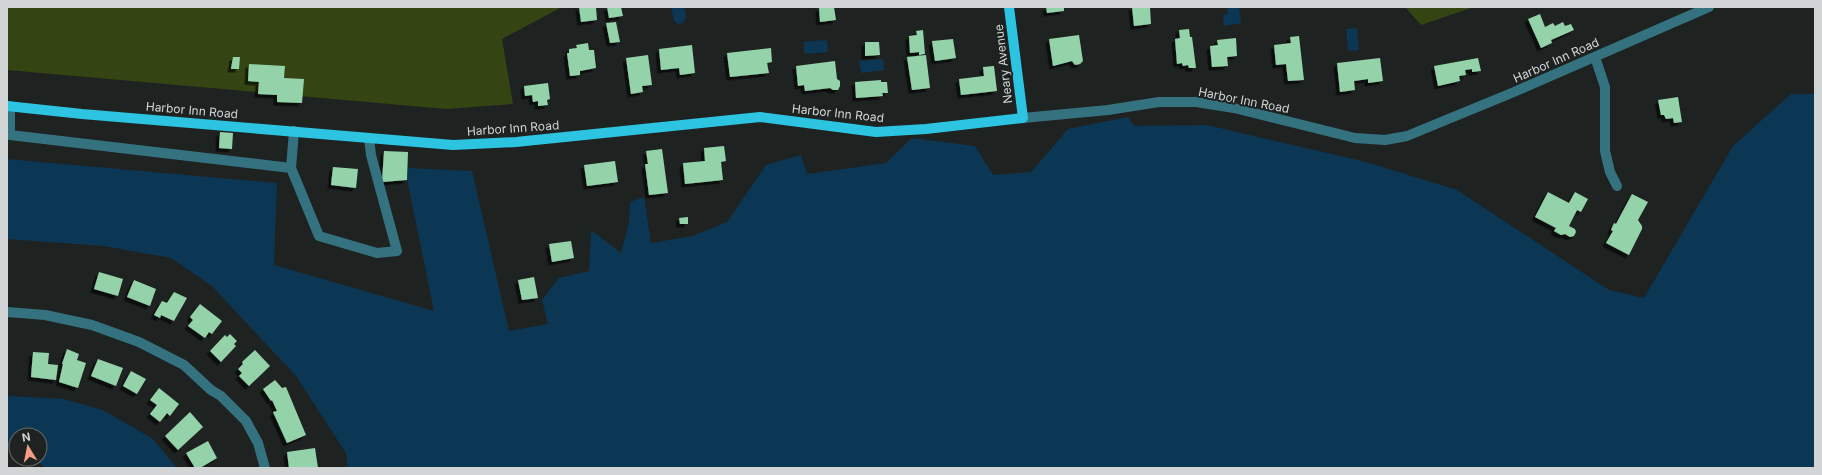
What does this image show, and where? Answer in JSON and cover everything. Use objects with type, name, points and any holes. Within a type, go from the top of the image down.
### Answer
[{"type":"main road","name":"Neary Avenue","points":[[1010,7],[1023,118]]},
{"type":"main road","name":"Harbor Inn Road","points":[[9,106],[453,145],[516,142],[760,117],[876,132],[926,129],[1023,118]]},
{"type":"street","name":"Harbor Inn Road","points":[[1023,118],[1108,110],[1159,102],[1196,102],[1234,108],[1355,138],[1385,140],[1407,136],[1709,7]]},
{"type":"street","points":[[1595,56],[1605,87],[1606,156],[1610,172],[1617,186]]},
{"type":"street","points":[[9,106],[10,135],[291,168]]},
{"type":"street","points":[[294,131],[291,168],[319,236],[377,253],[397,251],[371,156],[370,138]]},
{"type":"street","points":[[7,312],[45,315],[92,325],[139,342],[184,365],[211,390],[221,396],[246,421],[258,443],[265,468]]},
{"type":"green space","points":[[7,7],[562,7],[502,39],[513,104],[446,109],[7,70]]},
{"type":"green space","points":[[1405,7],[1474,7],[1421,25]]},
{"type":"water","points":[[671,7],[684,7],[686,17],[683,23],[678,24],[674,21]]},
{"type":"water","points":[[1227,7],[1239,7],[1241,23],[1224,26],[1223,15],[1228,14]]},
{"type":"water","points":[[1357,28],[1359,50],[1348,51],[1346,29]]},
{"type":"water","points":[[827,41],[827,52],[806,54],[804,52],[804,42]]},
{"type":"water","points":[[883,59],[884,70],[861,73],[859,61]]},
{"type":"water","points":[[1791,94],[1815,94],[1815,468],[348,468],[346,453],[296,376],[212,286],[171,258],[104,246],[7,239],[7,159],[277,183],[274,265],[434,311],[407,179],[408,168],[472,171],[509,331],[548,324],[542,300],[559,278],[589,271],[591,230],[621,253],[629,222],[630,202],[644,197],[651,243],[693,236],[727,222],[766,165],[801,155],[807,174],[886,163],[912,138],[975,146],[993,175],[1031,172],[1068,129],[1128,117],[1134,126],[1207,125],[1366,162],[1457,190],[1609,290],[1644,298],[1733,146]]},
{"type":"water","points":[[7,396],[64,399],[103,410],[153,439],[177,468],[46,468],[45,467],[48,467],[48,427],[8,427],[7,449]]},
{"type":"building","points":[[579,7],[596,7],[597,20],[581,22]]},
{"type":"building","points":[[607,7],[621,7],[623,16],[609,18]]},
{"type":"building","points":[[834,7],[836,20],[820,22],[819,8]]},
{"type":"building","points":[[1046,7],[1064,7],[1064,11],[1047,13]]},
{"type":"building","points":[[1132,7],[1150,7],[1151,24],[1134,26]]},
{"type":"building","points":[[1540,14],[1545,27],[1553,23],[1555,26],[1563,22],[1565,26],[1571,24],[1574,30],[1551,40],[1552,43],[1541,48],[1528,19]]},
{"type":"building","points":[[616,22],[620,42],[610,43],[606,23]]},
{"type":"building","points":[[1189,29],[1190,37],[1192,37],[1196,68],[1189,68],[1188,65],[1183,66],[1182,63],[1177,64],[1175,39],[1180,38],[1179,30]]},
{"type":"building","points":[[923,30],[925,54],[919,55],[919,52],[910,53],[909,36],[917,35],[916,31]]},
{"type":"building","points":[[1079,35],[1083,61],[1080,64],[1075,65],[1072,61],[1053,66],[1049,39]]},
{"type":"building","points":[[1299,36],[1304,80],[1288,81],[1286,64],[1276,65],[1274,45],[1291,43],[1290,37]]},
{"type":"building","points":[[1236,38],[1237,56],[1227,57],[1228,66],[1212,67],[1210,46],[1218,45],[1217,40]]},
{"type":"building","points":[[953,39],[956,58],[935,61],[932,41]]},
{"type":"building","points":[[865,42],[879,42],[880,55],[865,56]]},
{"type":"building","points":[[588,43],[589,50],[594,50],[596,68],[580,71],[580,75],[570,76],[567,53],[569,53],[569,49],[577,48],[576,45]]},
{"type":"building","points":[[692,45],[695,73],[680,75],[679,68],[661,70],[659,49]]},
{"type":"building","points":[[771,48],[772,62],[767,63],[769,73],[730,77],[727,53]]},
{"type":"building","points":[[648,55],[652,85],[642,86],[643,92],[631,94],[626,58]]},
{"type":"building","points":[[926,55],[930,88],[912,90],[907,57]]},
{"type":"building","points":[[233,57],[240,57],[239,69],[231,69]]},
{"type":"building","points":[[1380,58],[1383,81],[1368,83],[1368,79],[1354,81],[1355,90],[1340,92],[1337,63]]},
{"type":"building","points":[[1478,58],[1481,71],[1472,72],[1472,69],[1465,70],[1466,75],[1459,76],[1460,81],[1438,86],[1434,66]]},
{"type":"building","points":[[835,61],[837,79],[840,81],[838,90],[833,90],[830,88],[805,91],[804,85],[798,86],[796,66]]},
{"type":"building","points":[[249,64],[285,66],[284,78],[304,79],[302,103],[277,102],[277,95],[258,94],[259,82],[248,81]]},
{"type":"building","points":[[994,66],[997,91],[961,95],[959,79],[984,76],[983,67]]},
{"type":"building","points":[[881,80],[881,82],[887,82],[888,93],[882,93],[883,96],[856,98],[855,82]]},
{"type":"building","points":[[548,83],[550,99],[547,100],[548,105],[538,106],[538,101],[533,102],[532,95],[525,96],[524,86]]},
{"type":"building","points":[[1678,97],[1682,122],[1674,123],[1673,118],[1666,119],[1664,115],[1661,115],[1658,100]]},
{"type":"building","points":[[220,132],[233,133],[232,149],[219,148]]},
{"type":"building","points":[[724,146],[726,161],[721,162],[723,180],[685,184],[683,163],[705,161],[704,148]]},
{"type":"building","points":[[662,149],[668,193],[649,195],[645,164],[648,164],[646,151]]},
{"type":"building","points":[[384,151],[408,152],[407,180],[382,182]]},
{"type":"building","points":[[615,161],[618,182],[587,186],[584,165]]},
{"type":"building","points":[[333,167],[358,169],[356,188],[331,185]]},
{"type":"building","points":[[1548,192],[1569,203],[1575,192],[1588,199],[1581,212],[1577,210],[1569,226],[1575,229],[1576,232],[1574,236],[1570,237],[1565,234],[1561,235],[1554,231],[1556,228],[1535,217]]},
{"type":"building","points":[[1632,194],[1648,202],[1638,220],[1642,226],[1642,229],[1629,255],[1606,243],[1613,231],[1611,230],[1614,223],[1616,224]]},
{"type":"building","points":[[688,217],[688,224],[680,224],[679,218]]},
{"type":"building","points":[[571,241],[574,258],[552,262],[549,244]]},
{"type":"building","points":[[99,272],[123,279],[118,296],[94,289]]},
{"type":"building","points":[[534,277],[538,298],[522,300],[518,280]]},
{"type":"building","points":[[134,280],[156,289],[150,306],[127,297]]},
{"type":"building","points":[[174,292],[187,298],[174,321],[161,315],[160,318],[154,315],[162,301],[167,303]]},
{"type":"building","points":[[200,304],[222,321],[212,334],[209,332],[205,338],[188,326],[193,320],[190,317]]},
{"type":"building","points":[[230,334],[237,341],[234,344],[236,346],[221,362],[210,351],[225,335],[227,337]]},
{"type":"building","points":[[67,349],[79,354],[77,360],[86,363],[78,388],[59,382],[62,364]]},
{"type":"building","points":[[255,350],[270,366],[249,386],[239,376],[242,373],[238,369],[243,364],[242,362]]},
{"type":"building","points":[[33,352],[49,353],[48,364],[58,365],[56,380],[31,377]]},
{"type":"building","points":[[98,359],[123,368],[116,386],[91,376]]},
{"type":"building","points":[[131,371],[146,379],[137,394],[123,386]]},
{"type":"building","points":[[275,380],[282,388],[286,387],[306,435],[287,443],[273,412],[277,411],[272,400],[271,401],[263,389]]},
{"type":"building","points":[[159,388],[179,404],[170,416],[167,413],[160,422],[150,414],[157,405],[150,400]]},
{"type":"building","points":[[190,412],[203,427],[178,450],[165,436]]},
{"type":"building","points":[[208,441],[217,458],[200,468],[195,468],[186,453]]},
{"type":"building","points":[[315,448],[318,468],[289,468],[287,452]]}]
